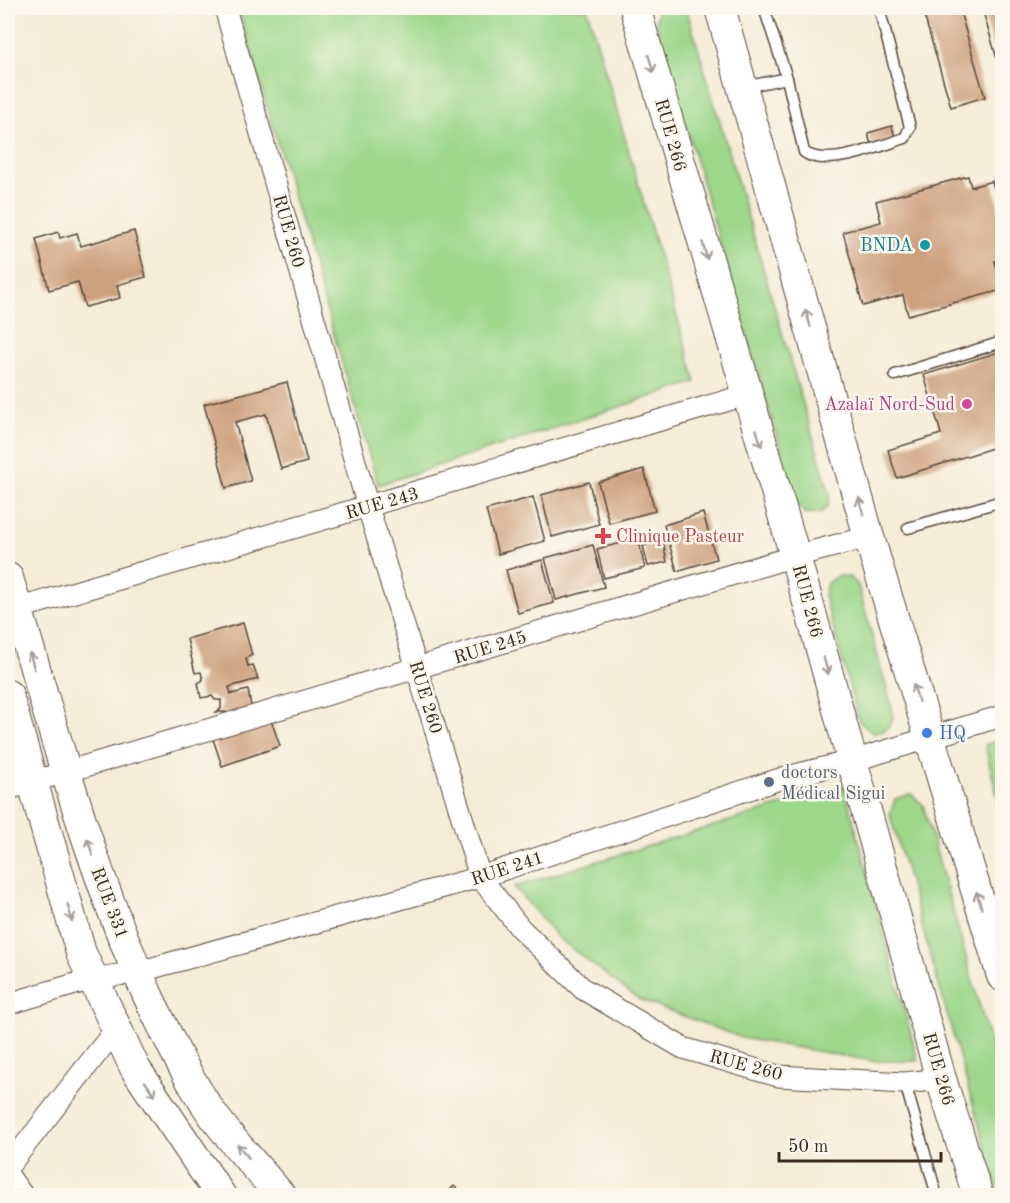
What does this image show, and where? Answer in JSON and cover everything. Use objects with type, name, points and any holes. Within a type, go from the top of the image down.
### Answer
[{"type":"main road","name":"RUE 266","points":[[635,8],[746,395],[795,556],[941,1079],[978,1196]]},
{"type":"main road","points":[[720,8],[869,537],[1002,976]]},
{"type":"main road","name":"RUE 331","points":[[8,578],[64,772],[105,894],[138,972],[166,1033],[210,1111],[281,1196]]},
{"type":"main road","name":"RUE 331","points":[[8,695],[20,785],[92,979],[135,1068],[221,1196]]},
{"type":"street","name":"RUE 260","points":[[225,8],[368,507],[480,877],[520,928],[583,989],[683,1048],[778,1076],[904,1083],[941,1079]]},
{"type":"street","name":"RUE 243","points":[[17,609],[746,395]]},
{"type":"street","name":"RUE 245","points":[[20,785],[795,556],[869,537]]},
{"type":"street","name":"RUE 241","points":[[8,1004],[92,979],[138,972],[480,877],[783,778],[852,761],[1002,716]]},
{"type":"street","points":[[8,1167],[117,1029]]},
{"type":"street","points":[[8,1175],[23,1196]]},
{"type":"lane","points":[[764,8],[787,78],[804,152],[819,160],[865,151],[905,138],[910,127],[879,8]]},
{"type":"lane","points":[[742,88],[787,78]]},
{"type":"lane","points":[[895,375],[1002,342]]},
{"type":"lane","points":[[908,528],[1002,501]]},
{"type":"lane","points":[[904,1083],[937,1196]]},
{"type":"green space","points":[[238,8],[587,8],[696,382],[378,485]]},
{"type":"green space","points":[[658,8],[684,8],[688,14],[830,495],[828,506],[820,513],[805,513],[797,505],[656,24]]},
{"type":"green space","points":[[837,576],[849,577],[858,585],[893,712],[892,721],[881,732],[872,733],[859,721],[824,595],[827,583]]},
{"type":"green space","points":[[1002,739],[1002,817],[985,745]]},
{"type":"green space","points":[[844,786],[918,1061],[872,1061],[742,1038],[638,999],[558,938],[514,887]]},
{"type":"green space","points":[[911,794],[923,805],[1002,1085],[1002,1195],[999,1195],[890,815],[895,799]]},
{"type":"building","points":[[922,8],[959,8],[985,97],[951,107]]},
{"type":"building","points":[[982,8],[1002,8],[1002,76]]},
{"type":"building","points":[[892,126],[895,138],[871,145],[868,133]]},
{"type":"building","name":"BNDA","points":[[968,176],[971,187],[992,181],[1002,219],[1002,259],[995,261],[1002,290],[908,315],[903,295],[863,306],[843,232],[881,222],[876,201]]},
{"type":"building","points":[[134,231],[146,277],[117,285],[120,298],[85,307],[78,282],[49,290],[36,239],[58,232],[60,238],[77,233],[81,246]]},
{"type":"building","name":"Azalaï Nord-Sud","points":[[1002,351],[1002,445],[897,478],[888,450],[941,434],[924,375]]},
{"type":"building","points":[[287,382],[307,462],[281,469],[266,414],[235,422],[251,481],[226,488],[204,404]]},
{"type":"building","points":[[644,469],[655,511],[609,523],[598,482]]},
{"type":"building","points":[[589,482],[599,524],[552,537],[541,495]]},
{"type":"building","points":[[533,497],[545,541],[498,554],[486,510]]},
{"type":"building","points":[[703,513],[716,559],[677,571],[664,525]]},
{"type":"building","points":[[638,539],[645,568],[604,578],[597,549]]},
{"type":"building","points":[[663,541],[667,562],[648,566],[643,546]]},
{"type":"building","points":[[593,545],[604,587],[556,600],[545,558]]},
{"type":"building","points":[[542,560],[554,603],[518,613],[506,570]]},
{"type":"building","points":[[243,623],[252,655],[246,658],[248,666],[253,665],[258,679],[229,687],[231,694],[248,690],[251,706],[265,703],[280,746],[222,766],[207,721],[227,718],[226,712],[216,712],[221,709],[221,700],[215,700],[212,696],[201,698],[198,683],[203,680],[201,672],[195,673],[187,639]]},
{"type":"building","points":[[454,1186],[466,1196],[444,1196]]},
{"type":"place","name":"BNDA","points":[[925,245]]},
{"type":"place","name":"Azalaï Nord-Sud","points":[[967,404]]},
{"type":"place","name":"Clinique Pasteur","points":[[603,536]]},
{"type":"place","name":"HQ","points":[[927,733]]},
{"type":"place","name":"doctors Médical Sigui","points":[[769,782]]}]
